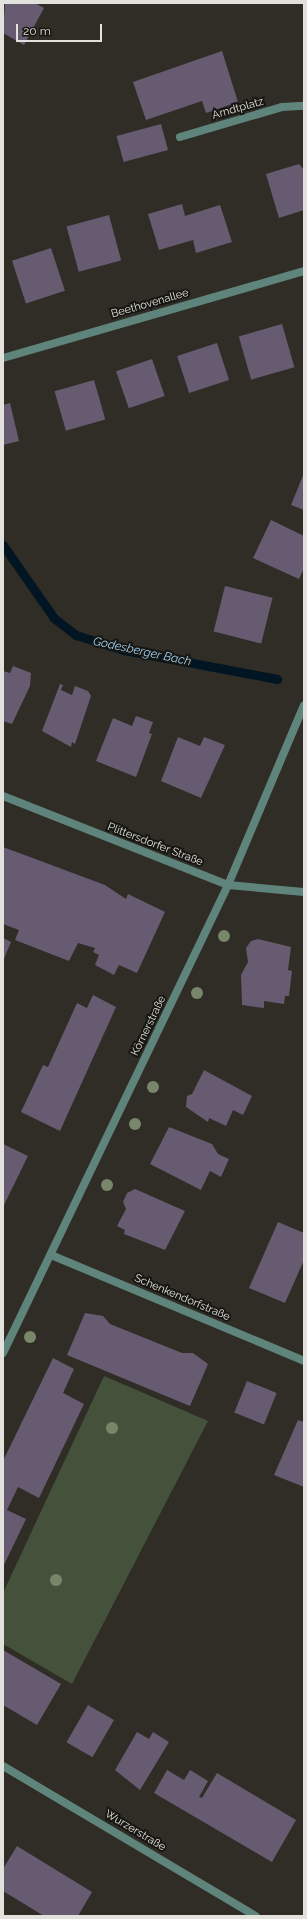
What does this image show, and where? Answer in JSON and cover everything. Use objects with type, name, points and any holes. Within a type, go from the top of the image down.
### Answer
[{"type":"street","name":"Arndtplatz","points":[[180,137],[282,108],[304,106]]},
{"type":"street","name":"Beethovenallee","points":[[3,358],[304,271]]},
{"type":"street","name":"Körnerstraße","points":[[3,1353],[228,885],[304,705]]},
{"type":"street","name":"Plittersdorfer Straße","points":[[3,796],[228,885],[304,892]]},
{"type":"street","name":"Schenkendorfstraße","points":[[51,1255],[304,1360]]},
{"type":"street","name":"Wurzerstraße","points":[[3,1766],[256,1916]]},
{"type":"green space","points":[[104,1376],[208,1421],[72,1684],[3,1644],[3,1593]]},
{"type":"building","points":[[5,3],[35,3],[44,8],[24,45],[3,33]]},
{"type":"building","points":[[222,51],[238,102],[206,113],[202,101],[146,120],[133,82]]},
{"type":"building","points":[[161,124],[168,150],[124,162],[117,136]]},
{"type":"building","points":[[299,164],[304,170],[304,210],[279,218],[266,174]]},
{"type":"building","points":[[182,204],[185,216],[220,205],[232,242],[196,253],[193,240],[159,250],[148,214]]},
{"type":"building","points":[[109,215],[121,260],[79,272],[66,226]]},
{"type":"building","points":[[51,248],[65,291],[26,303],[12,261]]},
{"type":"building","points":[[282,324],[294,367],[251,380],[239,336]]},
{"type":"building","points":[[217,343],[229,380],[189,393],[177,356]]},
{"type":"building","points":[[152,359],[165,396],[129,408],[116,371]]},
{"type":"building","points":[[94,380],[105,419],[66,431],[55,391]]},
{"type":"building","points":[[10,403],[19,441],[3,445],[3,405]]},
{"type":"building","points":[[304,473],[304,510],[291,505]]},
{"type":"building","points":[[271,520],[304,536],[304,568],[299,579],[253,558]]},
{"type":"building","points":[[225,586],[273,598],[261,643],[214,632]]},
{"type":"building","points":[[13,666],[31,673],[30,686],[12,724],[3,721],[3,671],[10,673]]},
{"type":"building","points":[[60,684],[63,685],[61,690],[72,695],[75,686],[88,691],[91,696],[75,744],[72,742],[71,747],[42,731]]},
{"type":"building","points":[[136,716],[153,722],[149,733],[152,734],[136,777],[96,761],[113,718],[132,726]]},
{"type":"building","points":[[178,737],[200,746],[204,737],[225,745],[201,798],[161,781]]},
{"type":"building","points":[[3,847],[105,885],[126,899],[128,894],[165,912],[137,973],[119,965],[114,975],[95,965],[99,955],[93,952],[95,948],[78,943],[69,961],[15,940],[19,930],[3,924]]},
{"type":"building","points":[[3,938],[11,942],[3,961]]},
{"type":"building","points":[[258,939],[291,947],[288,970],[292,971],[289,996],[285,996],[284,1004],[264,1001],[264,1008],[242,1005],[241,975],[248,962],[246,948],[251,941]]},
{"type":"building","points":[[93,995],[116,1007],[60,1131],[21,1112],[43,1065],[48,1067],[77,1003],[87,1008]]},
{"type":"building","points":[[204,1070],[252,1096],[243,1115],[233,1110],[226,1126],[209,1118],[208,1122],[186,1107],[187,1096],[192,1094]]},
{"type":"building","points":[[169,1127],[212,1144],[218,1154],[229,1159],[221,1177],[210,1171],[201,1190],[150,1164]]},
{"type":"building","points":[[3,1144],[28,1156],[3,1207]]},
{"type":"building","points":[[135,1189],[185,1211],[165,1250],[124,1234],[125,1230],[117,1226],[126,1209],[123,1202],[127,1193]]},
{"type":"building","points":[[278,1222],[304,1233],[304,1260],[285,1303],[249,1288]]},
{"type":"building","points":[[85,1313],[103,1316],[110,1324],[182,1353],[193,1353],[208,1364],[190,1406],[67,1355]]},
{"type":"building","points":[[53,1358],[74,1369],[63,1393],[84,1404],[39,1498],[18,1487],[7,1510],[26,1519],[3,1567],[3,1461]]},
{"type":"building","points":[[247,1381],[277,1393],[264,1425],[234,1413]]},
{"type":"building","points":[[298,1420],[304,1422],[304,1487],[274,1475]]},
{"type":"building","points":[[3,1650],[61,1684],[37,1725],[3,1705]]},
{"type":"building","points":[[88,1705],[114,1720],[92,1757],[66,1742]]},
{"type":"building","points":[[137,1732],[149,1739],[153,1732],[169,1742],[140,1790],[115,1770]]},
{"type":"building","points":[[167,1770],[184,1780],[190,1770],[208,1781],[199,1797],[202,1798],[217,1773],[296,1820],[272,1862],[154,1793]]},
{"type":"building","points":[[17,1846],[92,1892],[78,1916],[44,1916],[3,1891],[3,1869]]},
{"type":"waterway","name":"Godesberger Bach","points":[[3,545],[54,618],[76,635],[124,650],[277,679]]}]
